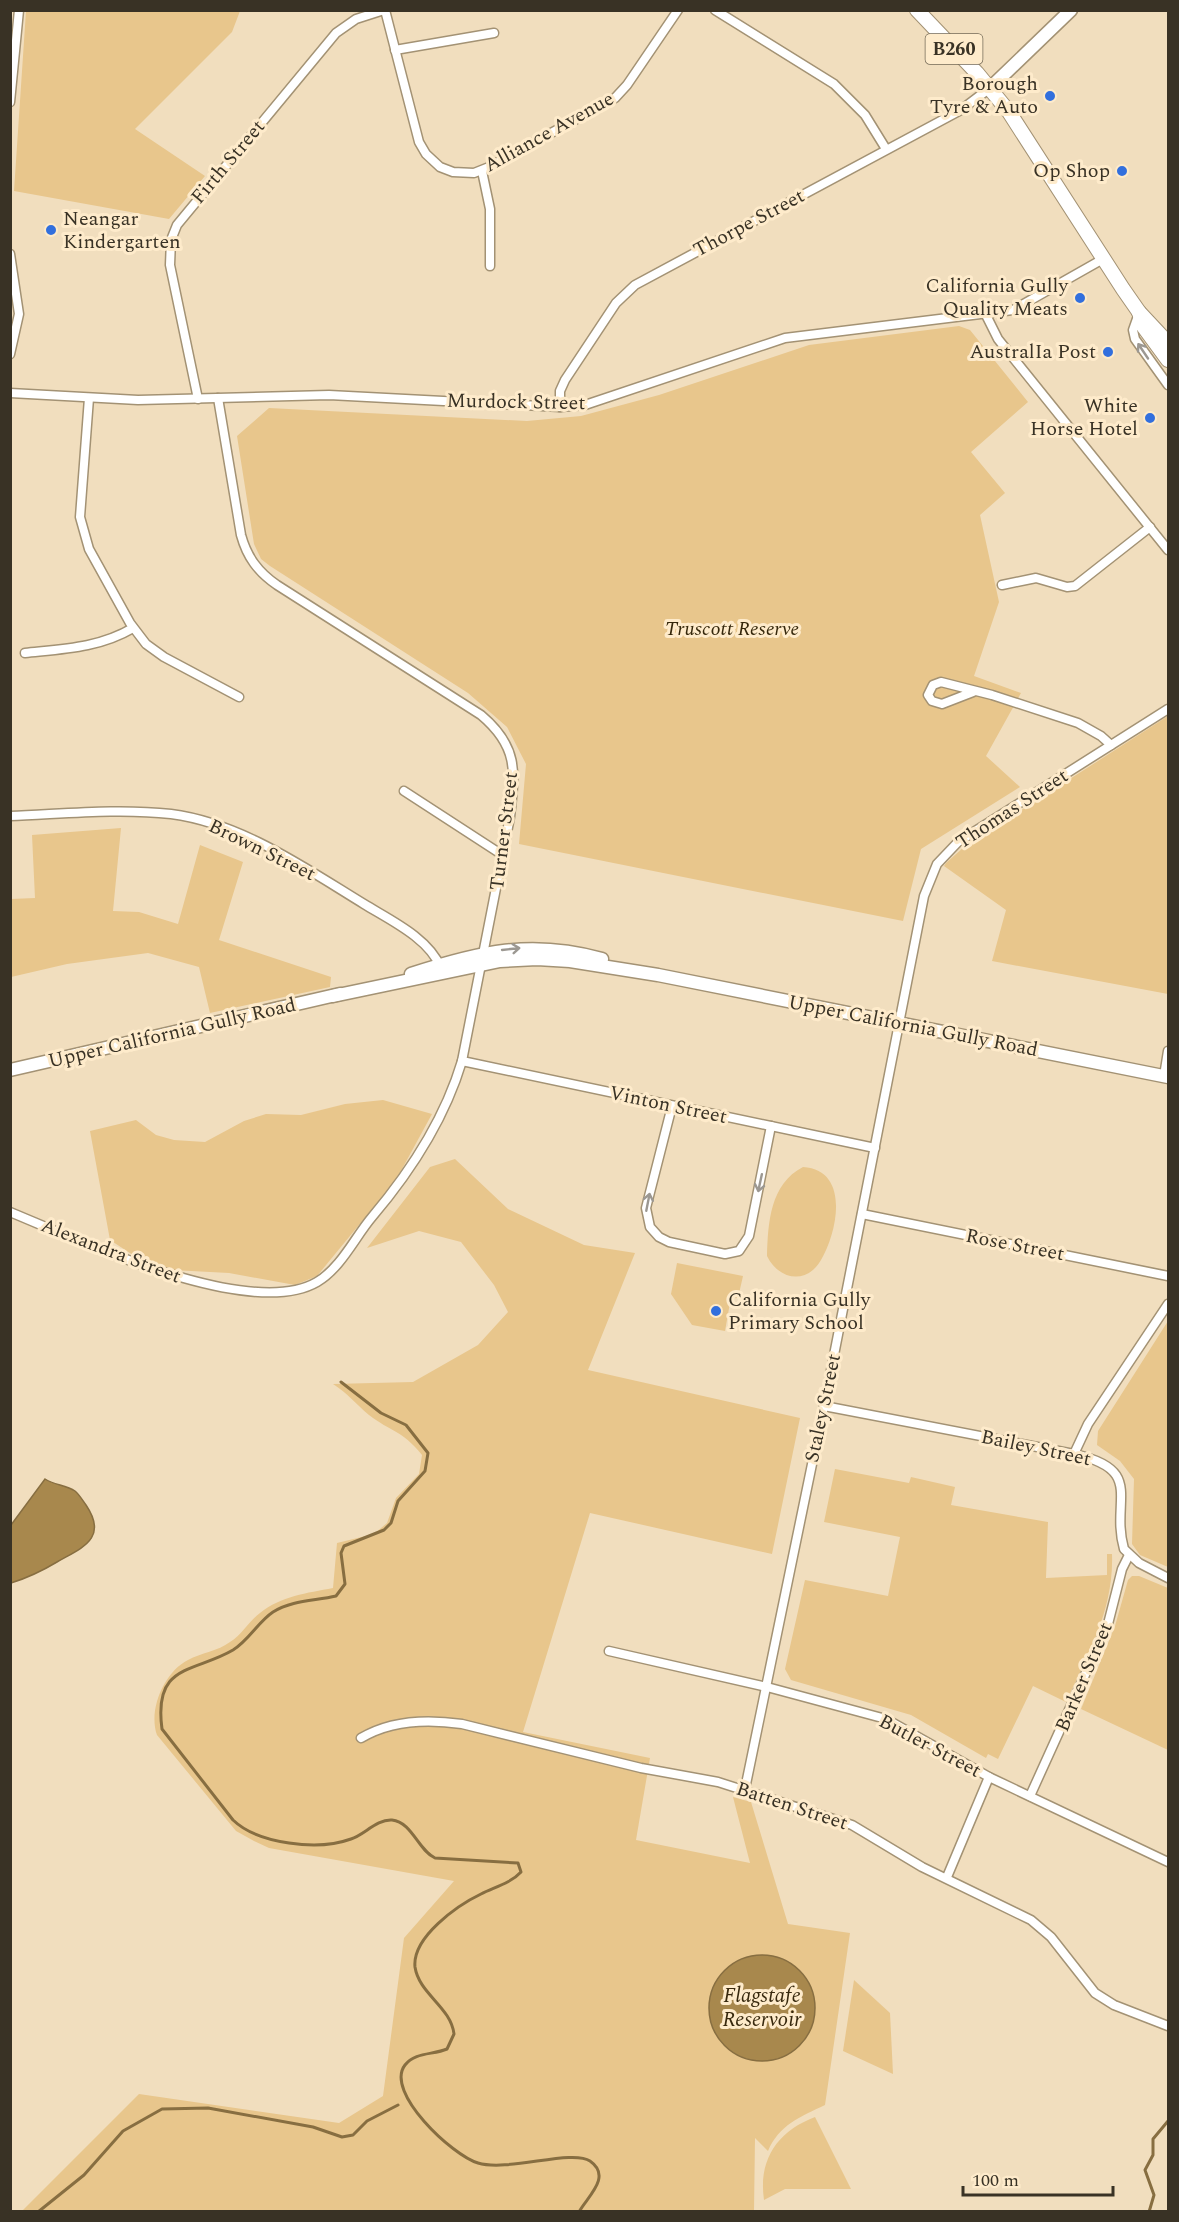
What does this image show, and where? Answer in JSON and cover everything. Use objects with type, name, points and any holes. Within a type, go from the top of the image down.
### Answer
[{"type":"main road","name":"B260","points":[[917,10],[990,88],[1033,146],[1103,259],[1139,312],[1168,343]]},
{"type":"main road","name":"B260","points":[[1139,312],[1143,326],[1168,360]]},
{"type":"street","points":[[10,102],[19,10]]},
{"type":"street","name":"Alliance Avenue","points":[[385,10],[419,142],[426,154],[447,170],[467,173],[482,171],[615,98],[627,85],[678,10]]},
{"type":"street","name":"Firth Street","points":[[198,399],[170,265],[171,240],[177,225],[336,33],[356,19],[385,10]]},
{"type":"street","points":[[715,10],[839,88],[865,115],[886,149]]},
{"type":"street","points":[[990,88],[1071,10]]},
{"type":"street","points":[[395,50],[494,33]]},
{"type":"street","name":"Thorpe Street","points":[[560,406],[560,391],[565,380],[616,303],[635,285],[968,106],[990,88]]},
{"type":"street","points":[[482,171],[490,209],[490,266]]},
{"type":"street","points":[[10,254],[19,314],[10,354]]},
{"type":"street","name":"Murdock Street","points":[[10,393],[89,398],[198,399],[329,395],[560,406],[592,404],[785,338],[986,315],[1022,307],[1103,259]]},
{"type":"street","points":[[1139,312],[1133,330],[1135,339],[1168,385]]},
{"type":"street","points":[[986,315],[998,339],[1168,550]]},
{"type":"street","points":[[89,398],[80,524],[89,549],[133,628],[157,653],[239,697]]},
{"type":"street","name":"Turner Street","points":[[218,398],[241,535],[247,554],[258,569],[270,580],[481,715],[507,744],[514,766],[515,778],[504,856],[462,1060],[451,1093],[405,1177],[335,1266],[318,1282]]},
{"type":"street","points":[[1002,585],[1036,578],[1067,587],[1075,586],[1150,526]]},
{"type":"street","points":[[25,653],[91,646],[109,641],[133,628]]},
{"type":"street","points":[[973,692],[942,704],[932,701],[928,695],[933,685],[940,682],[1016,702],[1078,723],[1101,736],[1111,745]]},
{"type":"street","name":"Thomas Street","points":[[899,1023],[924,896],[932,872],[942,857],[958,842],[1168,709]]},
{"type":"street","points":[[404,791],[504,856]]},
{"type":"street","name":"Brown Street","points":[[10,816],[103,813],[170,814],[224,828],[273,851],[391,920],[422,944],[441,969]]},
{"type":"street","name":"Upper California Gully Road","points":[[10,1070],[333,996],[529,948],[564,950],[658,975],[1166,1076]]},
{"type":"street","name":"Staley Street","points":[[745,1789],[824,1406],[899,1023]]},
{"type":"street","points":[[1166,1076],[1168,1052]]},
{"type":"street","name":"Vinton Street","points":[[462,1060],[875,1148]]},
{"type":"street","points":[[672,1106],[648,1200],[648,1219],[654,1233],[664,1240],[725,1254],[739,1251],[749,1236],[771,1126]]},
{"type":"street","name":"Alexandra Street","points":[[10,1212],[143,1266],[190,1281],[232,1289],[286,1292],[318,1282]]},
{"type":"street","name":"Rose Street","points":[[862,1214],[1168,1276]]},
{"type":"street","points":[[1074,1454],[1088,1424],[1168,1304]]},
{"type":"street","name":"Bailey Street","points":[[824,1406],[1100,1461],[1116,1475],[1122,1491],[1122,1541],[1129,1555]]},
{"type":"street","points":[[1129,1555],[1148,1569],[1168,1578]]},
{"type":"street","name":"Barker Street","points":[[1030,1796],[1105,1632],[1122,1569],[1129,1555]]},
{"type":"street","name":"Butler Street","points":[[609,1650],[767,1687],[886,1719],[989,1777],[1168,1862]]},
{"type":"street","name":"Batten Street","points":[[361,1738],[375,1730],[392,1725],[433,1720],[447,1722],[554,1745],[641,1768],[745,1789],[852,1825],[913,1862],[1017,1912],[1041,1928],[1060,1947],[1086,1985],[1104,2000],[1168,2026]]},
{"type":"street","points":[[947,1877],[989,1777]]},
{"type":"green space","points":[[26,11],[240,11],[232,32],[135,129],[205,176],[169,219],[14,191]]},
{"type":"green space","name":"Truscott Reserve","points":[[959,326],[970,330],[1028,402],[971,452],[1005,493],[980,515],[999,602],[974,676],[1021,693],[986,756],[1020,787],[921,849],[903,921],[519,844],[526,764],[507,727],[468,693],[270,566],[261,559],[254,544],[237,436],[269,408],[527,421],[581,416],[659,395],[809,345]]},
{"type":"green space","points":[[1168,716],[1168,994],[992,961],[1006,910],[944,866],[946,863],[964,847]]},
{"type":"green space","points":[[121,828],[113,911],[139,912],[178,924],[200,845],[243,862],[219,940],[331,977],[330,987],[210,1013],[199,967],[148,953],[67,964],[11,977],[11,899],[35,898],[32,835]]},
{"type":"green space","points":[[383,1100],[432,1114],[396,1180],[317,1276],[295,1285],[229,1273],[172,1270],[139,1259],[110,1240],[90,1131],[136,1120],[156,1135],[174,1140],[205,1142],[244,1121],[266,1114],[301,1115],[345,1104]]},
{"type":"green space","points":[[455,1159],[508,1209],[584,1245],[635,1253],[588,1370],[800,1418],[772,1554],[590,1513],[523,1732],[650,1758],[636,1840],[750,1863],[733,1797],[751,1802],[788,1924],[850,1933],[825,2105],[784,2128],[768,2151],[755,2138],[754,2211],[21,2212],[139,2094],[339,2123],[383,2096],[404,1938],[454,1881],[269,1848],[236,1831],[157,1735],[155,1714],[165,1682],[179,1666],[225,1645],[238,1636],[256,1616],[268,1607],[295,1596],[333,1588],[337,1543],[374,1534],[387,1523],[396,1498],[419,1474],[422,1455],[415,1447],[369,1415],[333,1384],[413,1382],[478,1345],[508,1312],[494,1285],[461,1242],[419,1231],[367,1248],[430,1167]]},
{"type":"green space","points":[[803,1167],[818,1171],[828,1179],[834,1190],[835,1219],[827,1248],[815,1268],[808,1274],[792,1276],[778,1270],[767,1256],[768,1231],[777,1194],[792,1174]]},
{"type":"green space","points":[[677,1263],[743,1276],[738,1298],[731,1297],[725,1331],[692,1325],[671,1294]]},
{"type":"green space","points":[[1168,1321],[1168,1567],[1140,1555],[1132,1544],[1134,1479],[1120,1461],[1097,1445],[1098,1431]]},
{"type":"green space","points":[[835,1469],[909,1483],[911,1477],[955,1487],[951,1505],[1048,1522],[1046,1578],[1107,1575],[1107,1554],[1112,1554],[1112,1574],[1104,1612],[1091,1648],[1066,1702],[1033,1686],[998,1759],[988,1754],[986,1758],[911,1715],[791,1680],[785,1669],[805,1580],[888,1596],[900,1537],[824,1522]]},
{"type":"green space","points":[[1132,1576],[1139,1576],[1168,1588],[1168,1750],[1081,1709],[1115,1626],[1128,1580]]},
{"type":"green space","points":[[854,1980],[890,2013],[893,2074],[843,2051]]},
{"type":"green space","points":[[815,2117],[851,2189],[785,2189],[764,2200],[764,2172],[773,2148],[791,2130]]},
{"type":"water","points":[[45,1479],[78,1494],[92,1517],[95,1526],[93,1534],[83,1547],[75,1552],[40,1571],[11,1583],[11,1525]]},
{"type":"water","name":"Flagstafe Reservoir","points":[[762,1955],[782,1959],[799,1971],[811,1988],[815,2008],[811,2028],[799,2045],[782,2057],[762,2061],[742,2057],[725,2045],[713,2028],[709,2008],[713,1988],[725,1971],[742,1959]]},
{"type":"waterway","points":[[341,1382],[381,1413],[406,1425],[428,1453],[425,1471],[398,1501],[391,1523],[384,1530],[344,1546],[341,1553],[345,1584],[336,1596],[280,1608],[268,1616],[233,1650],[180,1673],[170,1681],[164,1692],[161,1708],[162,1729],[233,1820],[257,1835],[306,1845],[337,1843],[356,1837],[381,1822],[392,1820],[405,1826],[424,1849],[435,1858],[518,1863],[521,1872],[517,1876],[481,1894],[449,1914],[438,1923],[421,1944],[416,1956],[415,1967],[418,1977],[447,2016],[454,2034],[447,2049],[409,2061],[401,2077],[404,2091],[424,2122],[453,2149],[478,2163],[506,2165],[569,2158],[590,2161],[599,2174],[598,2180],[596,2187],[579,2212]]},
{"type":"waterway","points":[[38,2212],[84,2175],[123,2131],[162,2109],[208,2108],[313,2127],[342,2137],[353,2135],[367,2121],[398,2105]]},
{"type":"waterway","points":[[1149,2212],[1154,2195],[1145,2170],[1153,2155],[1153,2139],[1168,2121]]},
{"type":"place","name":"Borough Tyre & Auto","points":[[1050,96]]},
{"type":"place","name":"Op Shop","points":[[1122,171]]},
{"type":"place","name":"Neangar Kindergarten","points":[[51,230]]},
{"type":"place","name":"California Gully Quality Meats","points":[[1080,298]]},
{"type":"place","name":"AustralIa Post","points":[[1108,352]]},
{"type":"place","name":"White Horse Hotel","points":[[1150,418]]},
{"type":"place","name":"California Gully Primary School","points":[[716,1311]]}]
